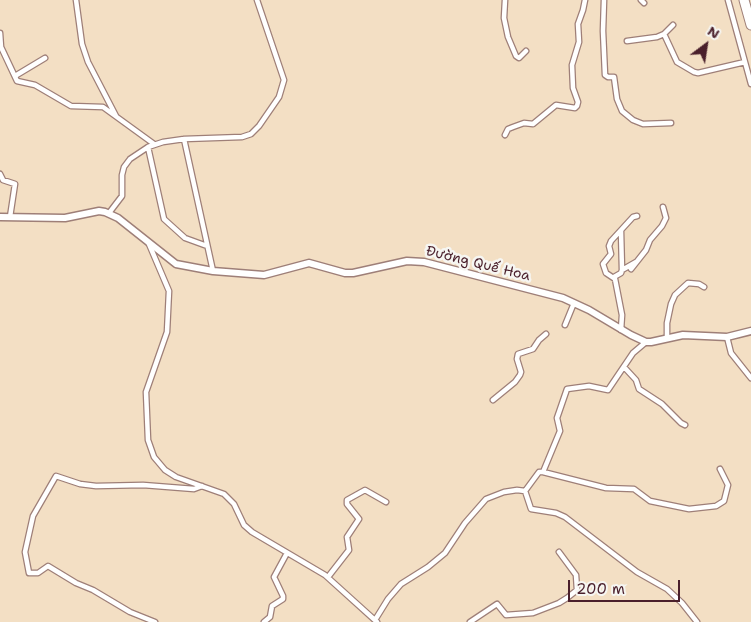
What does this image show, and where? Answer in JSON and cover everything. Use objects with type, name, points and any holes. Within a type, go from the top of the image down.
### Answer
[{"type":"highway","points":[[744,0],[751,25]]},
{"type":"highway","points":[[750,0],[751,4]]},
{"type":"street","points":[[76,0],[82,44],[88,62],[117,118]]},
{"type":"street","points":[[0,217],[65,218],[99,211],[109,212],[122,196],[124,167],[130,159],[148,147],[154,144],[184,139],[247,136],[259,126],[279,97],[284,85],[283,75],[257,0]]},
{"type":"street","points":[[505,0],[504,18],[517,57],[519,58],[526,51]]},
{"type":"street","points":[[505,135],[508,129],[524,123],[532,124],[556,105],[575,108],[577,106],[572,65],[579,42],[578,24],[585,0]]},
{"type":"street","points":[[604,0],[604,72],[606,77],[614,77],[622,112],[643,124],[671,123]]},
{"type":"street","points":[[728,0],[751,84]]},
{"type":"street","points":[[627,42],[657,37],[664,34],[673,24]]},
{"type":"street","points":[[0,33],[1,47],[17,81],[35,85],[66,104],[103,107],[154,144]]},
{"type":"street","points":[[664,34],[677,62],[694,72],[698,73],[745,62]]},
{"type":"street","points":[[15,76],[45,58]]},
{"type":"street","points":[[184,139],[212,271]]},
{"type":"street","points":[[148,147],[164,220],[185,238],[207,246]]},
{"type":"street","points":[[0,174],[3,180],[15,184],[10,217]]},
{"type":"street","points":[[631,269],[646,250],[650,240],[662,226],[666,218],[663,207]]},
{"type":"street","name":"Đường Quế Hoa","points":[[109,212],[176,264],[212,271],[264,276],[309,263],[345,273],[353,273],[415,261],[549,294],[574,303],[646,342]]},
{"type":"street","points":[[614,277],[606,273],[602,264],[611,254],[609,246],[611,241],[633,217],[637,216]]},
{"type":"street","points":[[621,231],[622,270]]},
{"type":"street","points":[[148,242],[169,291],[167,332],[146,392],[148,440],[154,457],[165,470],[176,477],[224,494],[234,504],[248,529],[328,577],[376,621],[388,599],[401,584],[428,567],[445,553],[462,526],[486,500],[504,492],[525,490]]},
{"type":"street","points":[[614,277],[639,260]]},
{"type":"street","points":[[614,277],[622,315],[621,330]]},
{"type":"street","points":[[667,338],[667,323],[675,295],[690,282],[704,287]]},
{"type":"street","points":[[565,326],[574,303]]},
{"type":"street","points":[[543,472],[560,431],[558,418],[567,388],[589,386],[608,390],[634,353],[646,342],[692,334],[727,337],[751,330]]},
{"type":"street","points":[[493,400],[516,382],[520,376],[521,372],[517,360],[518,354],[533,349],[546,334]]},
{"type":"street","points":[[727,337],[731,352],[751,378]]},
{"type":"street","points":[[624,367],[636,380],[639,389],[662,404],[680,423],[686,426]]},
{"type":"street","points":[[525,490],[539,472],[543,472],[606,488],[634,489],[650,501],[688,509],[716,506],[724,501],[728,485],[720,469]]},
{"type":"street","points":[[155,622],[130,612],[93,590],[76,584],[48,566],[38,573],[29,572],[25,552],[33,516],[56,476],[80,484],[90,485],[143,485],[194,490],[202,486]]},
{"type":"street","points":[[328,577],[349,550],[347,537],[359,519],[347,504],[348,500],[364,490],[386,502]]},
{"type":"street","points":[[525,490],[531,510],[556,513],[565,517],[637,572],[667,589],[697,622]]},
{"type":"street","points":[[470,622],[497,604],[504,614],[533,613],[567,598],[577,590],[576,575],[559,552]]},
{"type":"street","points":[[264,622],[270,617],[272,606],[283,599],[274,577],[288,553]]}]
